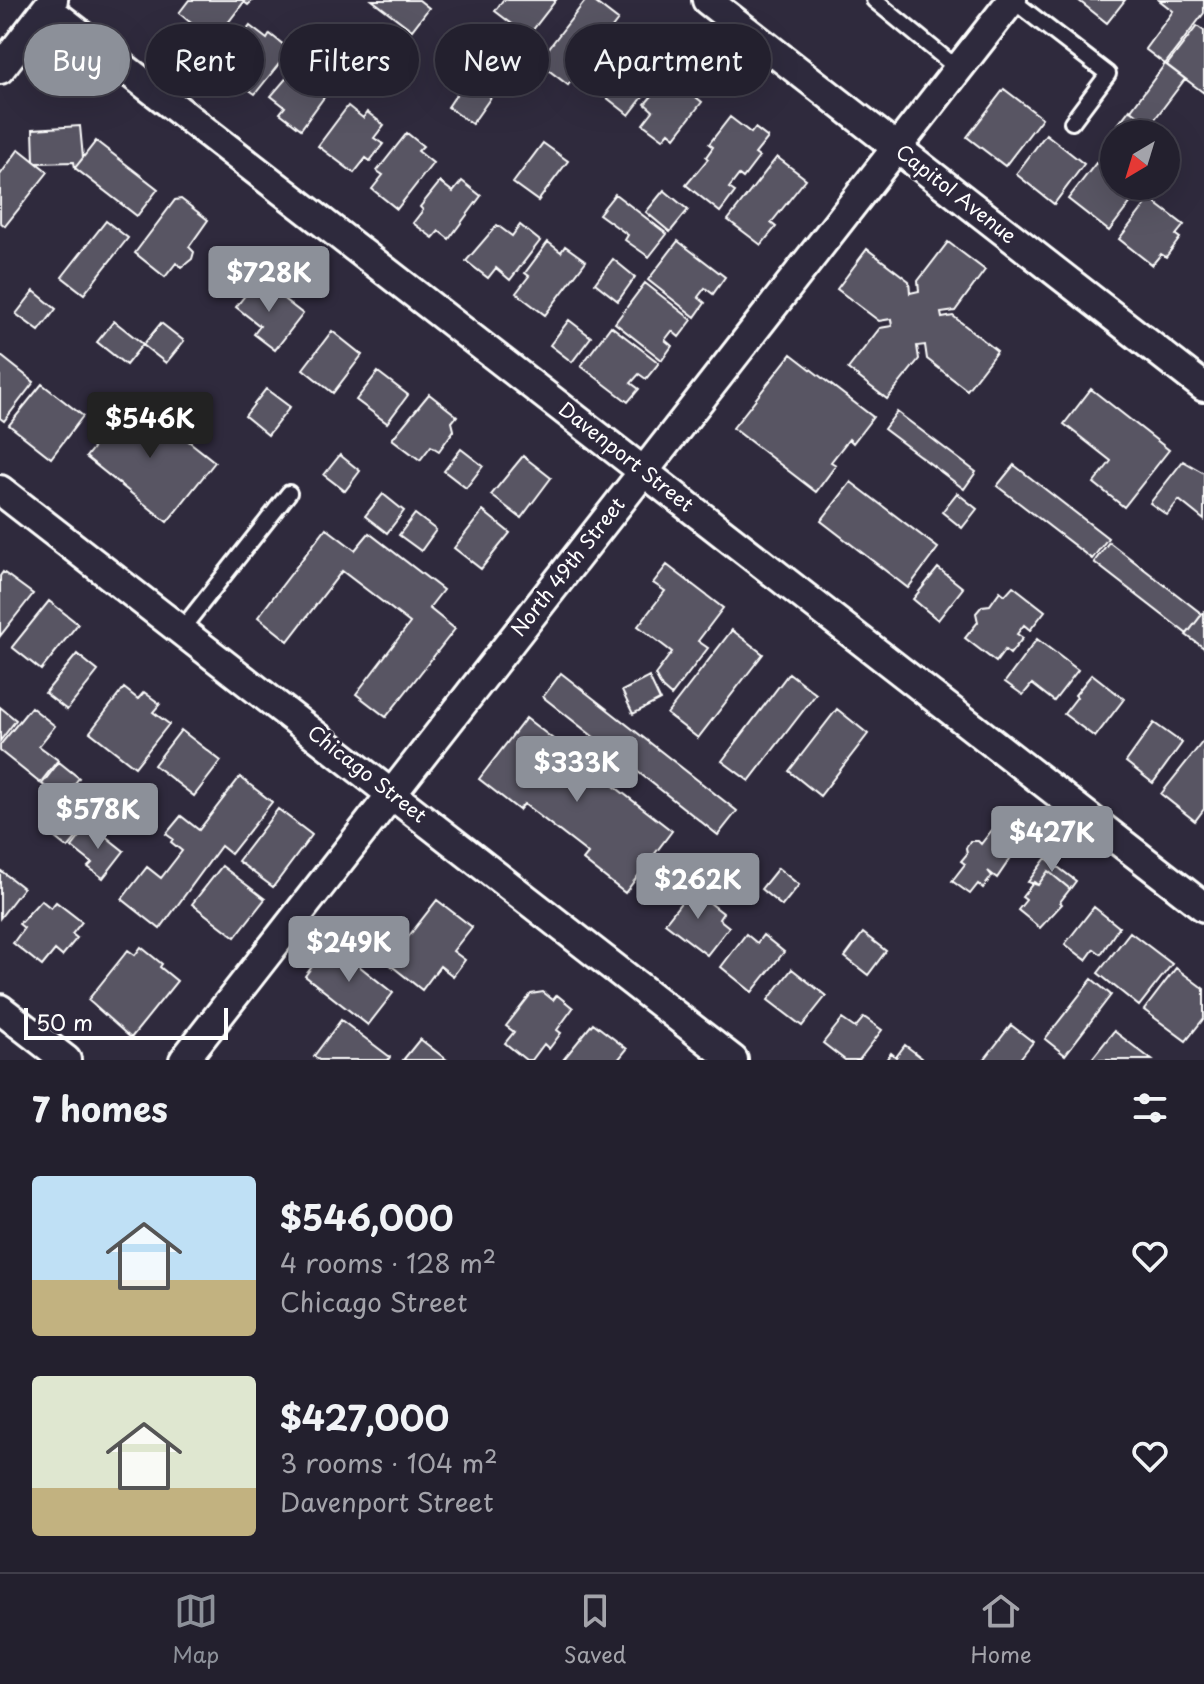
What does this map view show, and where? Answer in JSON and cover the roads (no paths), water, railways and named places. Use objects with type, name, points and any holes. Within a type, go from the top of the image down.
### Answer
[{"type":"street","name":"Capitol Avenue","points":[[708,0],[1204,387]]},
{"type":"street","name":"North 49th Street","points":[[184,1060],[1012,0]]},
{"type":"street","points":[[0,69],[50,4]]},
{"type":"street","name":"Davenport Street","points":[[50,4],[1204,907]]},
{"type":"street","name":"Chicago Street","points":[[0,490],[733,1060]]},
{"type":"street","points":[[0,1009],[66,1060]]},
{"type":"lane","points":[[874,0],[958,69]]},
{"type":"lane","points":[[1012,0],[1108,74],[1072,122]]},
{"type":"lane","points":[[181,630],[289,493]]}]
